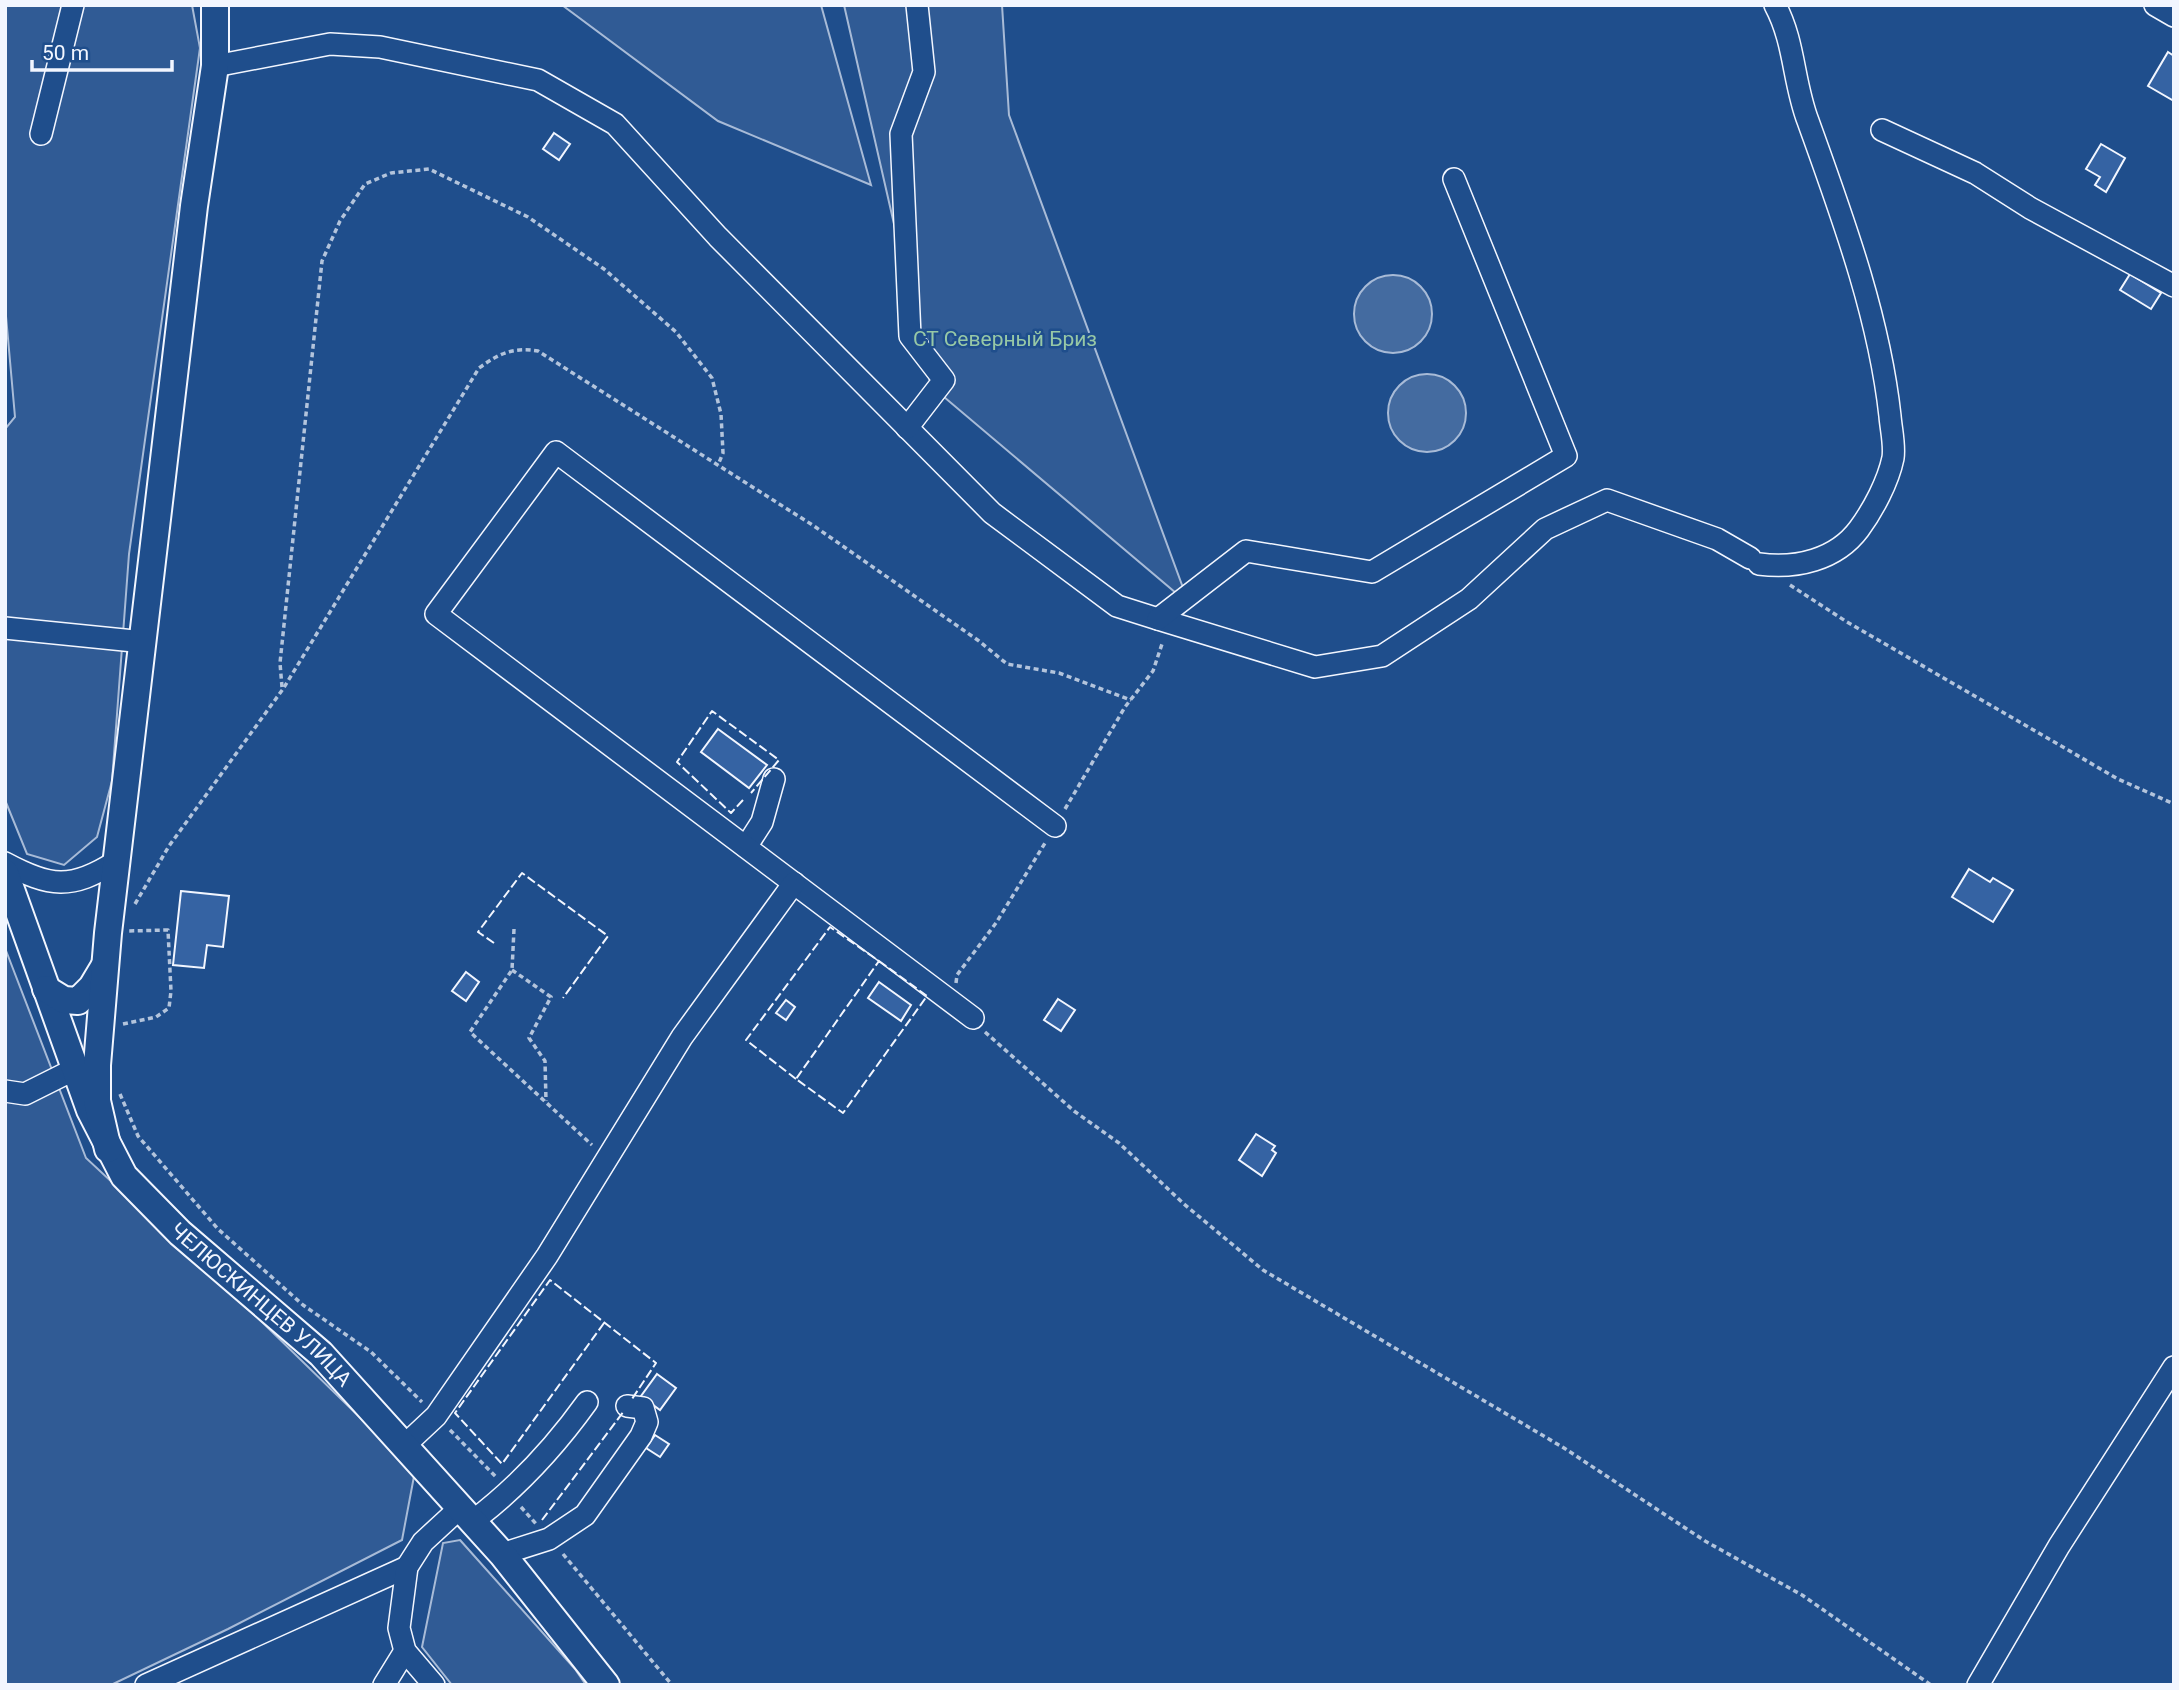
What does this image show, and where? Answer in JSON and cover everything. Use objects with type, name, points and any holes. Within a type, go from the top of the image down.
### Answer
[{"type":"main road","points":[[108,1149],[97,1101],[105,965],[194,206],[215,66],[215,5]]},
{"type":"main road","name":"ЧЕЛЮСКИНЦЕВ УЛИЦА","points":[[5,873],[75,1069],[108,1149],[124,1176],[145,1199],[321,1353],[502,1554],[606,1685]]},
{"type":"main road","points":[[46,989],[64,1000],[78,1001],[92,988],[105,965]]},
{"type":"main road","points":[[63,1037],[87,1022],[105,965]]},
{"type":"street","points":[[41,134],[73,5]]},
{"type":"street","points":[[907,428],[944,380],[910,336],[901,134],[924,72],[917,5]]},
{"type":"street","points":[[215,66],[330,44],[421,54],[538,80],[615,124],[718,237],[992,513],[1117,606],[1315,667],[1382,656],[1469,599],[1545,529],[1607,500],[1717,539],[1755,561],[1786,565],[1834,553],[1850,541],[1868,517],[1894,455],[1888,401],[1869,308],[1841,207],[1798,93],[1794,51],[1774,5]]},
{"type":"street","points":[[2155,5],[2174,16]]},
{"type":"street","points":[[1882,130],[1975,173],[2030,208],[2174,286]]},
{"type":"street","points":[[1163,621],[1246,551],[1372,572],[1566,456],[1454,179]]},
{"type":"street","points":[[973,1018],[436,614],[556,452],[1055,826]]},
{"type":"street","points":[[5,628],[144,642]]},
{"type":"street","points":[[746,847],[762,822],[758,802],[774,779]]},
{"type":"street","points":[[5,863],[38,881],[73,882],[94,875],[115,862]]},
{"type":"street","points":[[405,1446],[436,1416],[547,1256],[682,1037],[794,883]]},
{"type":"street","points":[[5,1091],[24,1094],[75,1069]]},
{"type":"street","points":[[1978,1685],[2060,1546],[2174,1367]]},
{"type":"street","points":[[434,1685],[405,1651],[399,1628],[407,1567],[423,1542],[467,1514],[509,1493],[555,1446],[587,1402]]},
{"type":"street","points":[[502,1554],[549,1538],[585,1515],[641,1436],[647,1422],[643,1408],[627,1406]]},
{"type":"street","points":[[146,1685],[407,1567]]},
{"type":"street","points":[[384,1685],[405,1651]]},
{"type":"path","points":[[283,689],[280,663],[322,261],[340,222],[365,184],[391,173],[429,169],[528,217],[604,269],[676,332],[712,378],[721,414],[723,453],[718,465]]},
{"type":"path","points":[[108,933],[123,923],[169,846],[283,689],[479,368],[497,354],[518,347],[538,351],[814,526],[979,641],[1007,664],[1059,673],[1131,700]]},
{"type":"path","points":[[1787,583],[1847,622],[2118,779],[2174,804]]},
{"type":"path","points":[[956,987],[957,975],[996,923],[1131,700],[1153,671],[1163,621]]},
{"type":"path","points":[[513,929],[512,970],[470,1032],[606,1158]]},
{"type":"path","points":[[100,1022],[122,1024],[156,1017],[169,1008],[171,991],[168,930],[108,933]]},
{"type":"path","points":[[512,970],[551,997],[529,1038],[544,1061],[546,1102]]},
{"type":"path","points":[[973,1018],[1074,1111],[1119,1143],[1184,1204],[1263,1270],[1529,1426],[1705,1541],[1802,1595],[1931,1685]]},
{"type":"path","points":[[119,1092],[138,1136],[218,1229],[303,1305],[370,1352],[436,1416],[549,1538],[672,1685]]},
{"type":"shaded area","points":[[5,5],[192,5],[200,48],[129,554],[112,781],[97,837],[64,865],[27,854],[5,800],[5,429],[15,417],[5,305]]},
{"type":"shaded area","points":[[562,5],[821,5],[871,185],[718,121]]},
{"type":"shaded area","name":"СТ Северный Бриз","points":[[844,5],[1002,5],[1009,115],[1189,604],[931,386]]},
{"type":"shaded area","points":[[1393,275],[1408,278],[1421,286],[1429,299],[1432,314],[1429,329],[1421,342],[1408,350],[1393,353],[1378,350],[1365,342],[1357,329],[1354,314],[1357,299],[1365,286],[1378,278]]},
{"type":"shaded area","points":[[1427,374],[1442,377],[1455,385],[1463,398],[1466,413],[1463,428],[1455,441],[1442,449],[1427,452],[1412,449],[1399,441],[1391,428],[1388,413],[1391,398],[1399,385],[1412,377]]},
{"type":"shaded area","points":[[5,948],[86,1158],[263,1323],[415,1471],[402,1540],[111,1685],[5,1685]]},
{"type":"shaded area","points":[[460,1540],[575,1669],[586,1685],[452,1685],[422,1647],[443,1543]]},
{"type":"building","points":[[2168,52],[2174,56],[2174,101],[2148,86]]},
{"type":"building","points":[[554,133],[570,144],[559,160],[543,149]]},
{"type":"building","points":[[2101,144],[2125,158],[2106,192],[2095,185],[2100,177],[2086,169]]},
{"type":"building","points":[[2130,274],[2161,293],[2151,309],[2120,290]]},
{"type":"building","points":[[718,729],[767,765],[749,788],[701,752]]},
{"type":"building","points":[[1969,869],[1990,882],[1993,878],[2013,890],[1993,922],[1952,897]]},
{"type":"building","points":[[181,891],[229,896],[223,947],[207,945],[204,968],[173,965]]},
{"type":"building","points":[[466,972],[479,982],[466,1001],[452,991]]},
{"type":"building","points":[[879,982],[911,1005],[901,1021],[868,998]]},
{"type":"building","points":[[1058,999],[1075,1010],[1061,1031],[1044,1020]]},
{"type":"building","points":[[786,1000],[795,1007],[786,1020],[776,1013]]},
{"type":"building","points":[[1256,1134],[1275,1146],[1272,1150],[1276,1153],[1262,1176],[1239,1160]]},
{"type":"building","points":[[657,1374],[676,1388],[660,1410],[641,1396]]},
{"type":"building","points":[[655,1435],[669,1444],[660,1457],[646,1448]]},
{"type":"fence","points":[[743,800],[731,813],[677,762],[712,711],[779,760],[751,793]]},
{"type":"fence","points":[[494,943],[478,932],[522,873],[608,936],[563,998]]},
{"type":"fence","points":[[796,1079],[746,1040],[830,927],[879,961]]},
{"type":"fence","points":[[879,961],[927,996],[843,1113],[796,1079],[879,961]]},
{"type":"fence","points":[[604,1323],[502,1464],[455,1413],[550,1280],[656,1363],[632,1399]]},
{"type":"fence","points":[[542,1520],[624,1411]]}]
